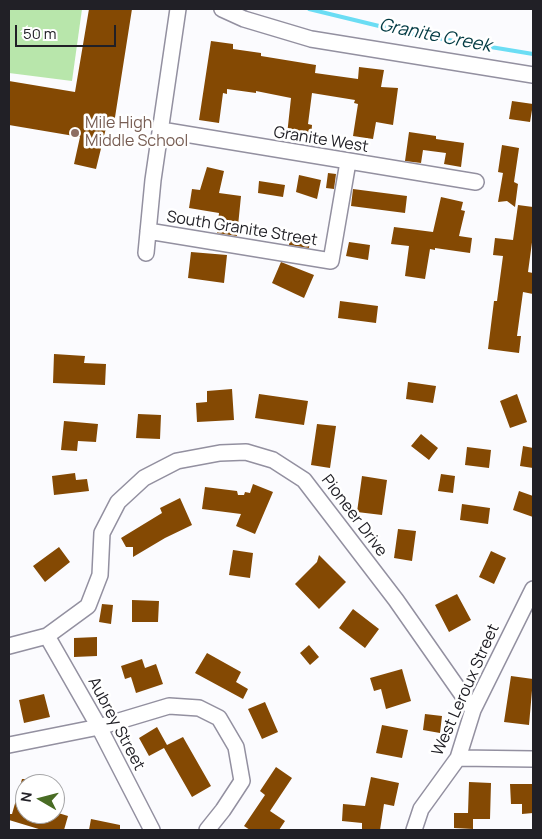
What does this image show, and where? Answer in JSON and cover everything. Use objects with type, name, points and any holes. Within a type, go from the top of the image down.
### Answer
[{"type":"street","points":[[146,253],[178,9]]},
{"type":"street","points":[[222,9],[244,19],[311,39],[533,75]]},
{"type":"street","name":"Granite West","points":[[161,130],[476,182]]},
{"type":"street","name":"South Granite Street","points":[[148,231],[331,261],[348,162]]},
{"type":"street","name":"Pioneer Drive","points":[[9,646],[47,636],[88,606],[100,575],[102,533],[118,502],[144,478],[176,461],[246,452],[273,460],[304,480],[396,600],[473,710]]},
{"type":"street","name":"West Leroux Street","points":[[414,830],[421,809],[458,758],[473,710],[533,589]]},
{"type":"street","name":"Aubrey Street","points":[[47,636],[99,727],[152,830]]},
{"type":"street","points":[[9,745],[99,727],[169,706],[199,708],[219,718],[236,747],[242,780],[207,830]]},
{"type":"street","points":[[458,758],[533,759]]},
{"type":"green space","points":[[9,9],[82,9],[72,81],[9,73]]},
{"type":"building","points":[[89,9],[132,9],[113,130],[106,128],[96,169],[74,164],[80,137],[9,125],[9,81],[75,92]]},
{"type":"building","points":[[211,41],[233,44],[233,49],[261,53],[261,56],[316,65],[315,73],[358,79],[359,67],[384,70],[381,87],[398,88],[393,125],[376,122],[373,139],[353,136],[358,104],[354,103],[355,100],[312,93],[308,124],[312,125],[311,138],[287,135],[291,98],[256,91],[256,93],[227,89],[227,94],[223,93],[219,123],[199,120]]},
{"type":"building","points":[[512,101],[533,104],[530,122],[509,119]]},
{"type":"building","points":[[409,132],[436,136],[436,139],[464,143],[461,167],[444,164],[446,153],[423,150],[421,163],[405,161]]},
{"type":"building","points":[[502,145],[519,148],[514,182],[518,184],[515,207],[507,201],[498,202],[503,173],[498,172]]},
{"type":"building","points":[[207,167],[224,171],[219,193],[241,196],[237,236],[217,233],[219,213],[189,208],[192,189],[200,190]]},
{"type":"building","points":[[328,173],[336,174],[334,189],[326,188]]},
{"type":"building","points":[[299,175],[321,180],[317,199],[296,192]]},
{"type":"building","points":[[259,181],[285,185],[283,197],[258,193]]},
{"type":"building","points":[[353,189],[407,196],[405,213],[351,206]]},
{"type":"building","points":[[441,197],[463,202],[461,210],[465,211],[459,236],[472,238],[470,253],[430,249],[425,279],[405,276],[409,246],[391,244],[394,227],[433,232]]},
{"type":"building","points":[[518,205],[533,207],[533,235],[528,272],[533,273],[533,294],[523,292],[517,336],[521,336],[519,353],[488,349],[494,301],[497,301],[503,256],[493,255],[495,238],[513,240]]},
{"type":"building","points":[[290,234],[310,237],[309,248],[289,245]]},
{"type":"building","points":[[349,242],[370,245],[368,260],[346,256]]},
{"type":"building","points":[[191,252],[227,255],[224,283],[188,278]]},
{"type":"building","points":[[281,262],[314,275],[304,298],[272,283]]},
{"type":"building","points":[[340,301],[378,306],[376,323],[338,318]]},
{"type":"building","points":[[54,354],[85,356],[84,363],[106,364],[105,385],[53,383]]},
{"type":"building","points":[[408,382],[436,386],[433,403],[406,399]]},
{"type":"building","points":[[232,389],[234,420],[197,422],[196,403],[207,402],[207,391]]},
{"type":"building","points":[[259,394],[308,401],[304,425],[255,418]]},
{"type":"building","points":[[517,394],[527,422],[510,428],[500,401]]},
{"type":"building","points":[[138,414],[161,415],[160,439],[136,438]]},
{"type":"building","points":[[64,421],[98,424],[96,442],[78,441],[77,451],[61,450]]},
{"type":"building","points":[[317,424],[336,426],[330,468],[311,465]]},
{"type":"building","points":[[421,434],[438,448],[429,460],[411,446]]},
{"type":"building","points":[[523,446],[533,448],[533,468],[520,466]]},
{"type":"building","points":[[467,447],[491,450],[489,468],[465,465]]},
{"type":"building","points":[[75,473],[76,480],[87,479],[89,491],[54,495],[52,476]]},
{"type":"building","points":[[441,474],[455,476],[453,493],[438,491]]},
{"type":"building","points":[[362,476],[387,480],[382,515],[357,512]]},
{"type":"building","points":[[253,484],[273,492],[255,534],[236,526],[241,514],[202,509],[205,487],[237,491],[238,495],[244,495],[245,492],[250,493]]},
{"type":"building","points":[[519,491],[533,496],[533,517],[513,510]]},
{"type":"building","points":[[180,498],[192,525],[133,557],[133,547],[126,547],[121,538],[162,513],[160,508]]},
{"type":"building","points":[[462,504],[490,508],[488,524],[460,520]]},
{"type":"building","points":[[398,529],[416,531],[412,561],[394,558]]},
{"type":"building","points":[[59,547],[70,562],[45,582],[33,566]]},
{"type":"building","points":[[233,550],[253,553],[250,578],[229,575]]},
{"type":"building","points":[[491,551],[506,558],[494,584],[479,577]]},
{"type":"building","points":[[319,555],[346,582],[319,609],[295,584],[317,562]]},
{"type":"building","points":[[457,594],[471,620],[449,632],[435,605]]},
{"type":"building","points":[[132,600],[159,601],[158,622],[132,622]]},
{"type":"building","points":[[102,604],[113,605],[111,624],[99,622]]},
{"type":"building","points":[[353,609],[379,629],[365,648],[339,628]]},
{"type":"building","points":[[97,637],[97,656],[74,657],[74,638]]},
{"type":"building","points":[[309,645],[319,657],[310,665],[300,653]]},
{"type":"building","points":[[207,653],[241,672],[236,682],[248,689],[243,699],[195,673]]},
{"type":"building","points":[[142,659],[145,668],[156,664],[163,684],[136,693],[131,677],[125,679],[121,666]]},
{"type":"building","points":[[402,669],[411,701],[386,709],[381,689],[374,691],[370,678]]},
{"type":"building","points":[[511,676],[533,679],[529,725],[504,722]]},
{"type":"building","points":[[44,694],[50,717],[24,723],[19,700]]},
{"type":"building","points":[[265,702],[278,732],[262,739],[248,709]]},
{"type":"building","points":[[425,714],[442,716],[440,733],[423,730]]},
{"type":"building","points":[[382,725],[408,730],[402,758],[376,753]]},
{"type":"building","points":[[157,727],[167,745],[183,737],[211,786],[192,797],[164,748],[149,756],[139,738]]},
{"type":"building","points":[[276,767],[292,778],[270,811],[285,821],[279,830],[250,830],[244,826],[265,795],[260,791]]},
{"type":"building","points":[[371,777],[399,783],[394,806],[384,804],[380,830],[362,830],[362,823],[342,821],[343,804],[365,806]]},
{"type":"building","points":[[469,782],[491,783],[490,819],[473,819],[473,829],[454,828],[454,813],[468,813]]},
{"type":"building","points":[[510,784],[533,784],[533,813],[522,814],[522,804],[511,804]]},
{"type":"building","points":[[15,804],[15,822],[9,820],[9,814],[12,814]]},
{"type":"building","points":[[65,815],[68,816],[64,830],[42,830],[22,824],[65,824]]},
{"type":"building","points":[[91,819],[120,825],[120,830],[89,830]]},
{"type":"waterway","name":"Granite Creek","points":[[309,9],[412,34],[533,54]]},
{"type":"place","name":"Mile High Middle School","points":[[75,133]]}]
